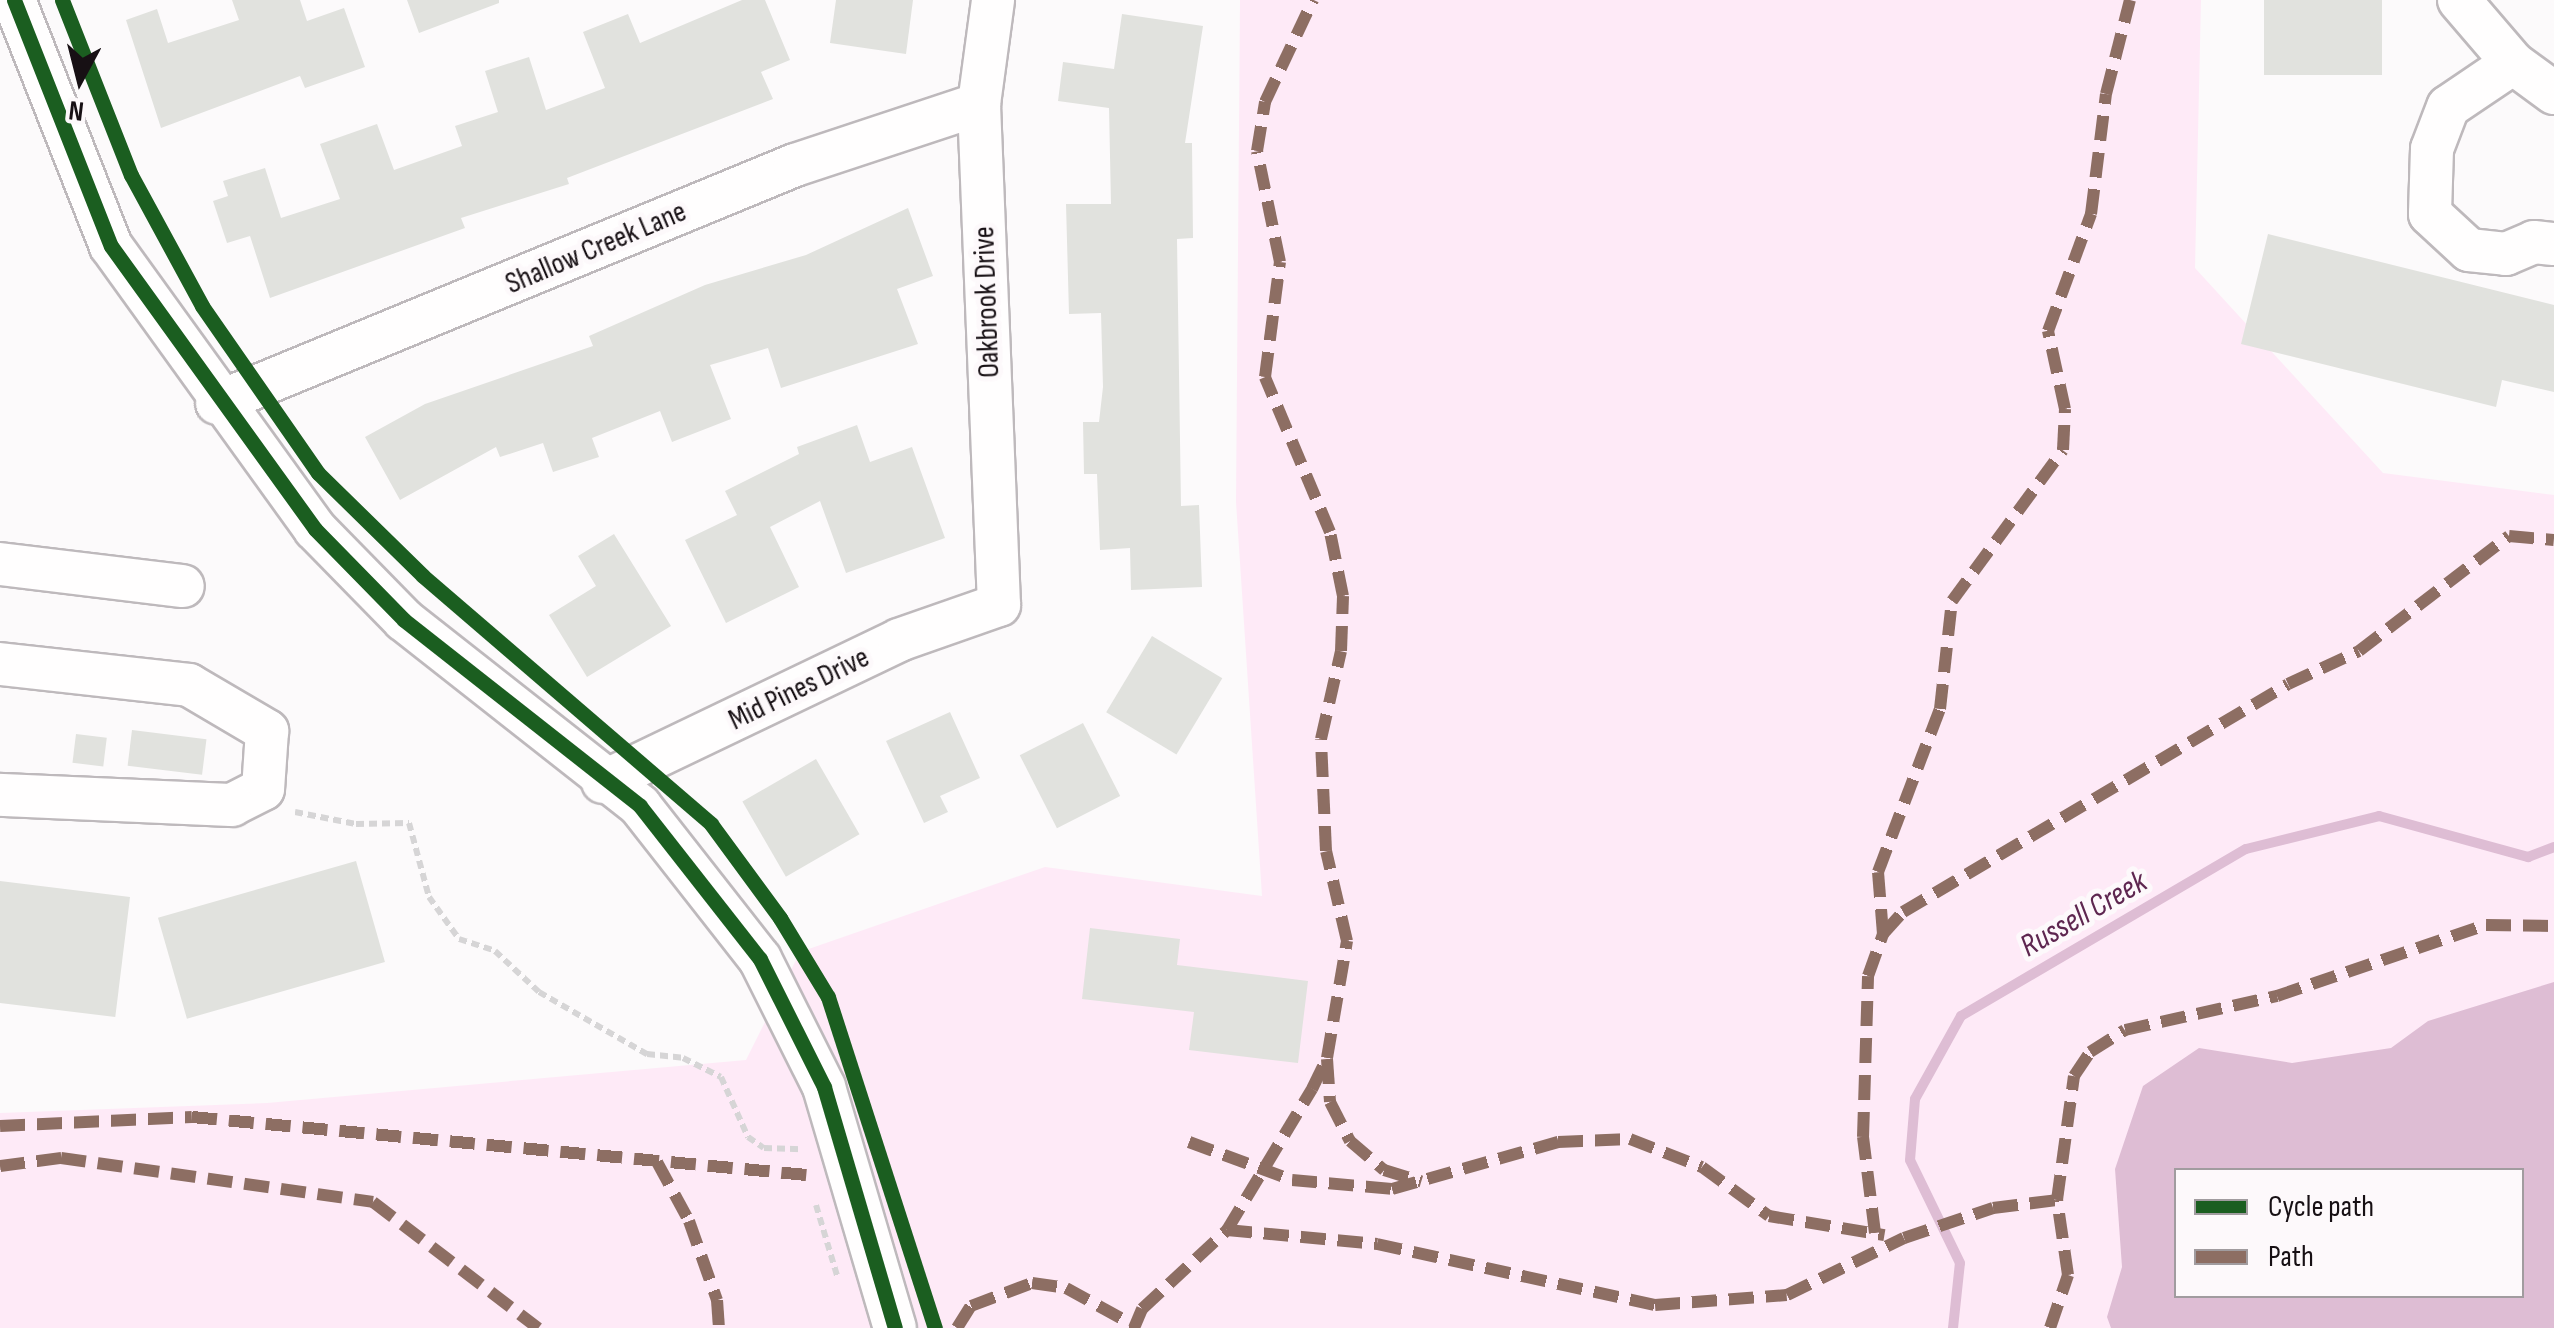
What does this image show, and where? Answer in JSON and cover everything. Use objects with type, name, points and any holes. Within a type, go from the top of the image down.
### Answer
[{"type":"street","points":[[14,0],[111,246],[217,403],[315,529],[404,620],[531,714],[603,782],[640,806],[760,959],[824,1087],[895,1328]]},
{"type":"street","name":"Oakbrook Drive","points":[[993,0],[979,104],[999,605]]},
{"type":"street","points":[[2459,0],[2513,63],[2554,93]]},
{"type":"street","points":[[2513,63],[2448,107],[2432,149],[2430,214],[2468,250],[2506,254],[2534,242],[2554,244]]},
{"type":"street","name":"Shallow Creek Lane","points":[[217,403],[794,166],[979,104]]},
{"type":"street","points":[[0,564],[183,586]]},
{"type":"street","name":"Mid Pines Drive","points":[[603,782],[899,640],[999,605]]},
{"type":"street","points":[[0,664],[189,685],[266,731],[263,788],[232,805],[0,795]]},
{"type":"path","points":[[295,812],[356,824],[409,823],[429,897],[460,939],[495,951],[539,992],[647,1054],[683,1058],[721,1077],[748,1137],[764,1148],[801,1146],[804,1161]]},
{"type":"path","points":[[812,1191],[842,1291]]},
{"type":"shaded area","points":[[1240,0],[2201,0],[2195,268],[2383,473],[2554,495],[2554,1328],[0,1328],[0,1113],[267,1103],[746,1060],[800,952],[1045,867],[1262,896],[1236,502]]},
{"type":"shaded area","points":[[2554,982],[2554,1328],[2111,1328],[2107,1317],[2122,1267],[2115,1169],[2143,1086],[2199,1048],[2292,1063],[2391,1048],[2428,1021]]},
{"type":"building","points":[[232,0],[300,0],[307,21],[344,8],[365,67],[305,88],[300,76],[161,128],[126,20],[157,9],[168,43],[239,20]]},
{"type":"building","points":[[407,0],[499,0],[499,3],[419,33]]},
{"type":"building","points":[[742,0],[765,0],[790,60],[761,72],[773,99],[567,178],[569,184],[461,218],[465,228],[270,298],[250,236],[227,243],[213,201],[228,196],[223,181],[265,168],[281,218],[340,199],[320,144],[377,124],[394,170],[462,146],[455,126],[498,112],[485,71],[529,57],[546,110],[605,88],[583,32],[628,14],[640,43]]},
{"type":"building","points":[[836,0],[913,0],[906,54],[830,43]]},
{"type":"building","points":[[2264,0],[2382,0],[2382,75],[2264,75]]},
{"type":"building","points":[[1122,14],[1203,26],[1185,143],[1192,143],[1193,238],[1177,239],[1181,506],[1199,505],[1202,587],[1131,590],[1130,548],[1100,550],[1097,474],[1084,474],[1083,422],[1099,422],[1103,387],[1101,313],[1069,314],[1066,204],[1111,204],[1109,108],[1058,101],[1063,62],[1114,69]]},
{"type":"building","points":[[908,208],[933,276],[897,289],[918,344],[781,388],[768,348],[710,365],[731,419],[672,442],[660,411],[592,438],[599,457],[553,472],[543,443],[500,457],[496,447],[400,500],[365,437],[425,404],[593,346],[589,336],[705,285],[806,255]]},
{"type":"building","points":[[2268,234],[2554,305],[2554,392],[2502,380],[2496,407],[2241,344]]},
{"type":"building","points":[[857,425],[870,462],[912,447],[945,538],[846,573],[820,501],[770,527],[799,587],[726,623],[685,540],[737,515],[725,491],[799,454],[797,447]]},
{"type":"building","points":[[614,534],[671,626],[587,677],[549,615],[596,586],[578,556]]},
{"type":"building","points":[[1152,636],[1222,678],[1176,755],[1106,712]]},
{"type":"building","points":[[950,712],[980,778],[940,796],[948,812],[924,823],[886,741]]},
{"type":"building","points":[[1083,723],[1120,796],[1057,828],[1020,755]]},
{"type":"building","points":[[132,730],[206,739],[202,775],[128,766]]},
{"type":"building","points":[[76,734],[107,738],[103,767],[72,763]]},
{"type":"building","points":[[816,759],[860,834],[786,877],[742,802]]},
{"type":"building","points":[[356,861],[385,962],[187,1019],[158,918]]},
{"type":"building","points":[[0,881],[130,897],[115,1017],[0,1003]]},
{"type":"building","points":[[1090,928],[1180,939],[1177,965],[1308,981],[1298,1063],[1189,1050],[1194,1012],[1082,999]]},
{"type":"waterway","name":"Russell Creek","points":[[1953,1328],[1960,1263],[1910,1160],[1915,1099],[1961,1016],[2246,849],[2379,816],[2528,857],[2554,847]]},
{"type":"marked path","points":[[1134,1328],[1142,1309],[1227,1230],[1312,1089],[1327,1058],[1347,941],[1326,851],[1321,739],[1341,651],[1343,596],[1330,532],[1265,377],[1280,262],[1257,151],[1265,102],[1313,0]]},
{"type":"marked path","points":[[1875,1233],[1863,1137],[1868,976],[1883,934],[1878,872],[1940,709],[1952,601],[2063,450],[2065,409],[2048,331],[2091,214],[2106,94],[2130,0]]},
{"type":"marked path","points":[[1883,934],[1903,912],[2288,684],[2359,651],[2509,536],[2554,540]]},
{"type":"marked path","points":[[1227,1230],[1377,1244],[1655,1305],[1787,1295],[1904,1238],[1993,1208],[2057,1200],[2074,1076],[2090,1052],[2125,1030],[2277,996],[2486,925],[2554,926]]},
{"type":"marked path","points":[[1327,1059],[1330,1102],[1350,1141],[1384,1170],[1421,1181]]},
{"type":"marked path","points":[[0,1126],[192,1117],[807,1175]]},
{"type":"marked path","points":[[1189,1142],[1292,1180],[1392,1189],[1558,1142],[1630,1139],[1702,1167],[1769,1216],[1884,1235]]},
{"type":"marked path","points":[[0,1166],[61,1158],[373,1202],[538,1328]]},
{"type":"marked path","points":[[657,1162],[689,1221],[717,1300],[719,1328]]},
{"type":"marked path","points":[[2050,1328],[2068,1275],[2057,1200]]},
{"type":"marked path","points":[[957,1328],[971,1306],[1032,1283],[1066,1288],[1135,1326]]},
{"type":"cycle path","points":[[14,0],[111,246],[315,529],[404,620],[640,806],[760,959],[824,1087],[895,1328]]},
{"type":"cycle path","points":[[62,0],[131,175],[202,306],[318,473],[423,576],[711,824],[780,918],[828,997],[935,1328]]}]
